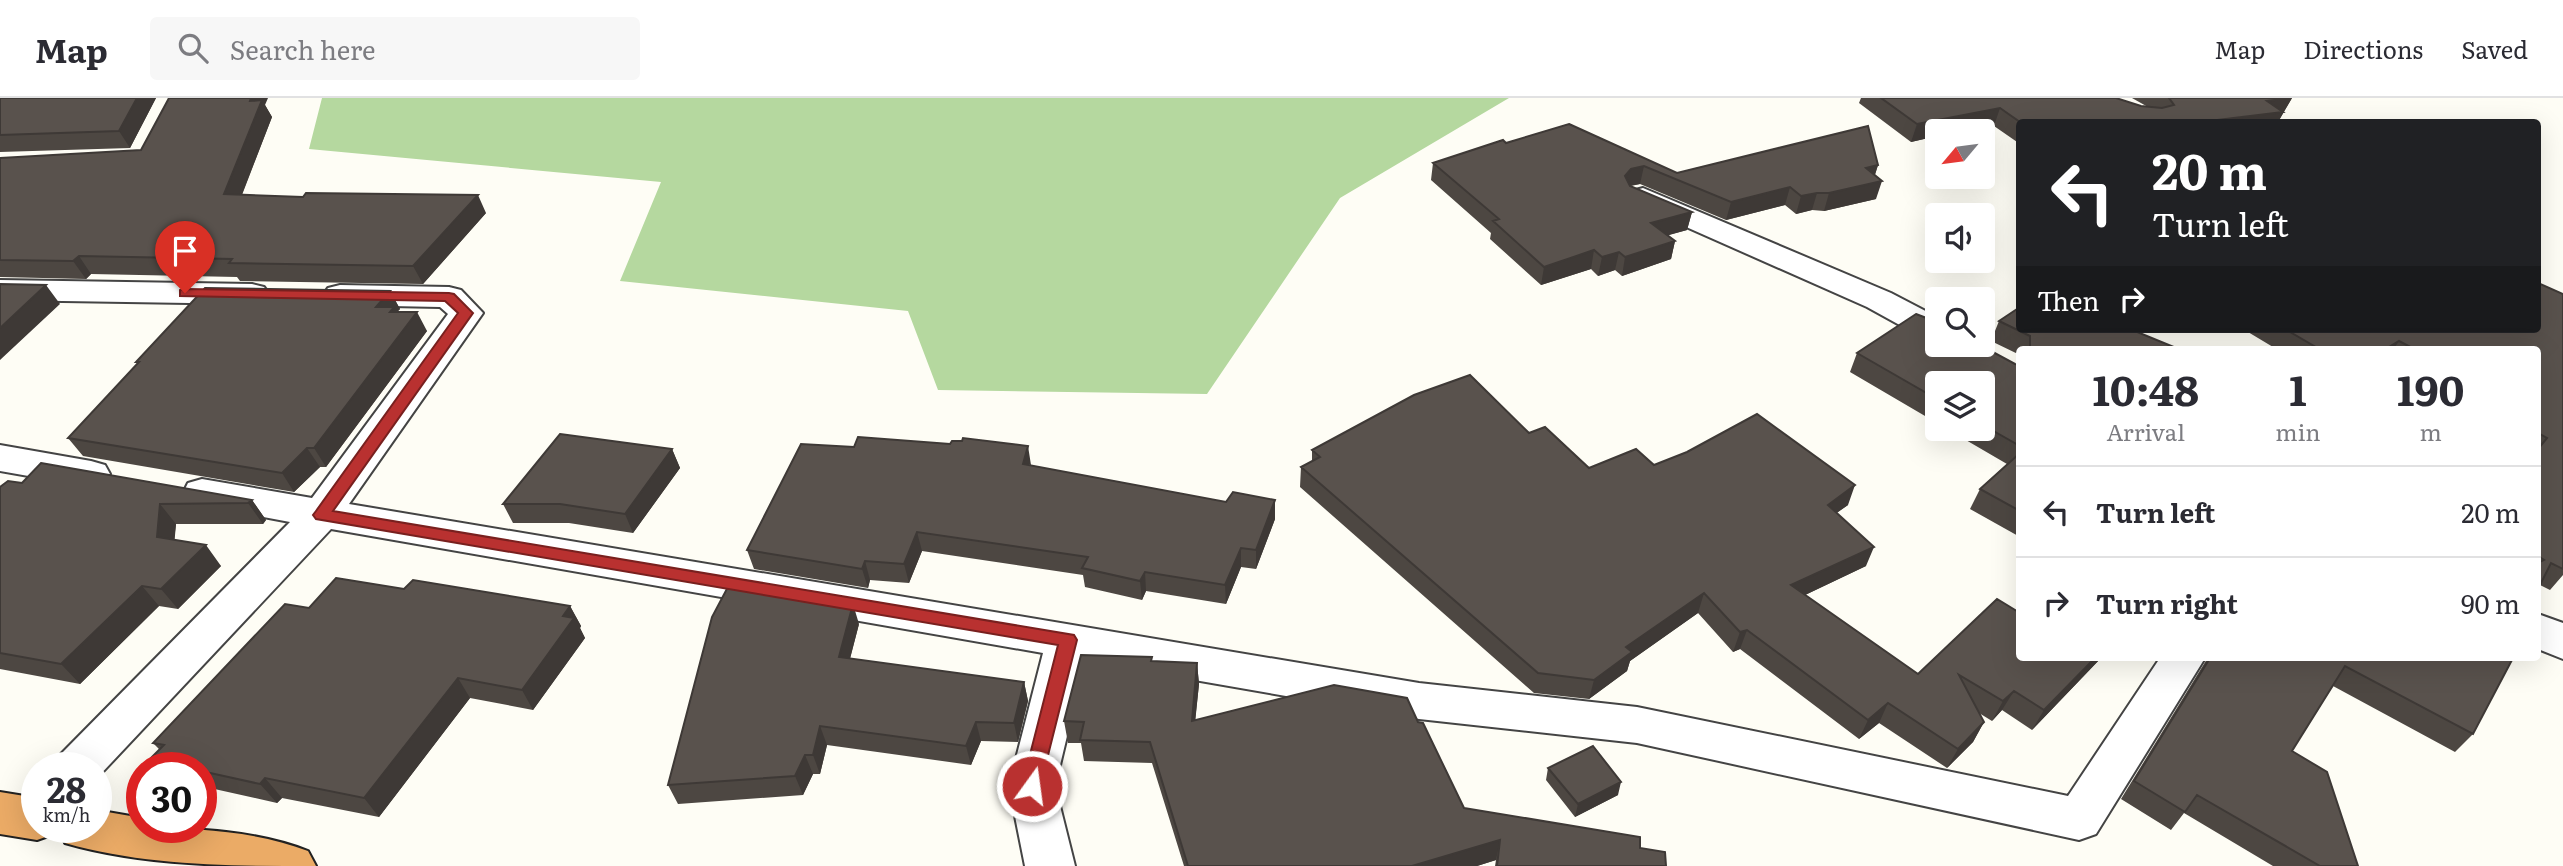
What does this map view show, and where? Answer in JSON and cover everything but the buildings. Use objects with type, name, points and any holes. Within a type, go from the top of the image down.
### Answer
[{"type":"highway","points":[[112,833],[291,866]]},
{"type":"street","points":[[1639,195],[1879,300],[1925,325]]},
{"type":"street","points":[[0,290],[449,297],[466,313],[321,515],[91,752]]},
{"type":"street","points":[[0,457],[321,515],[1419,701],[1637,724],[2079,819],[2181,661]]},
{"type":"street","points":[[2541,631],[2563,642]]},
{"type":"street","points":[[1050,866],[1032,786],[1068,640]]},
{"type":"green space","points":[[322,98],[1509,98],[1340,198],[1207,394],[938,390],[908,311],[620,281],[661,182],[309,149]]},
{"type":"route","points":[[185,293],[449,297],[466,313],[321,515],[1068,640],[1032,786]]}]
